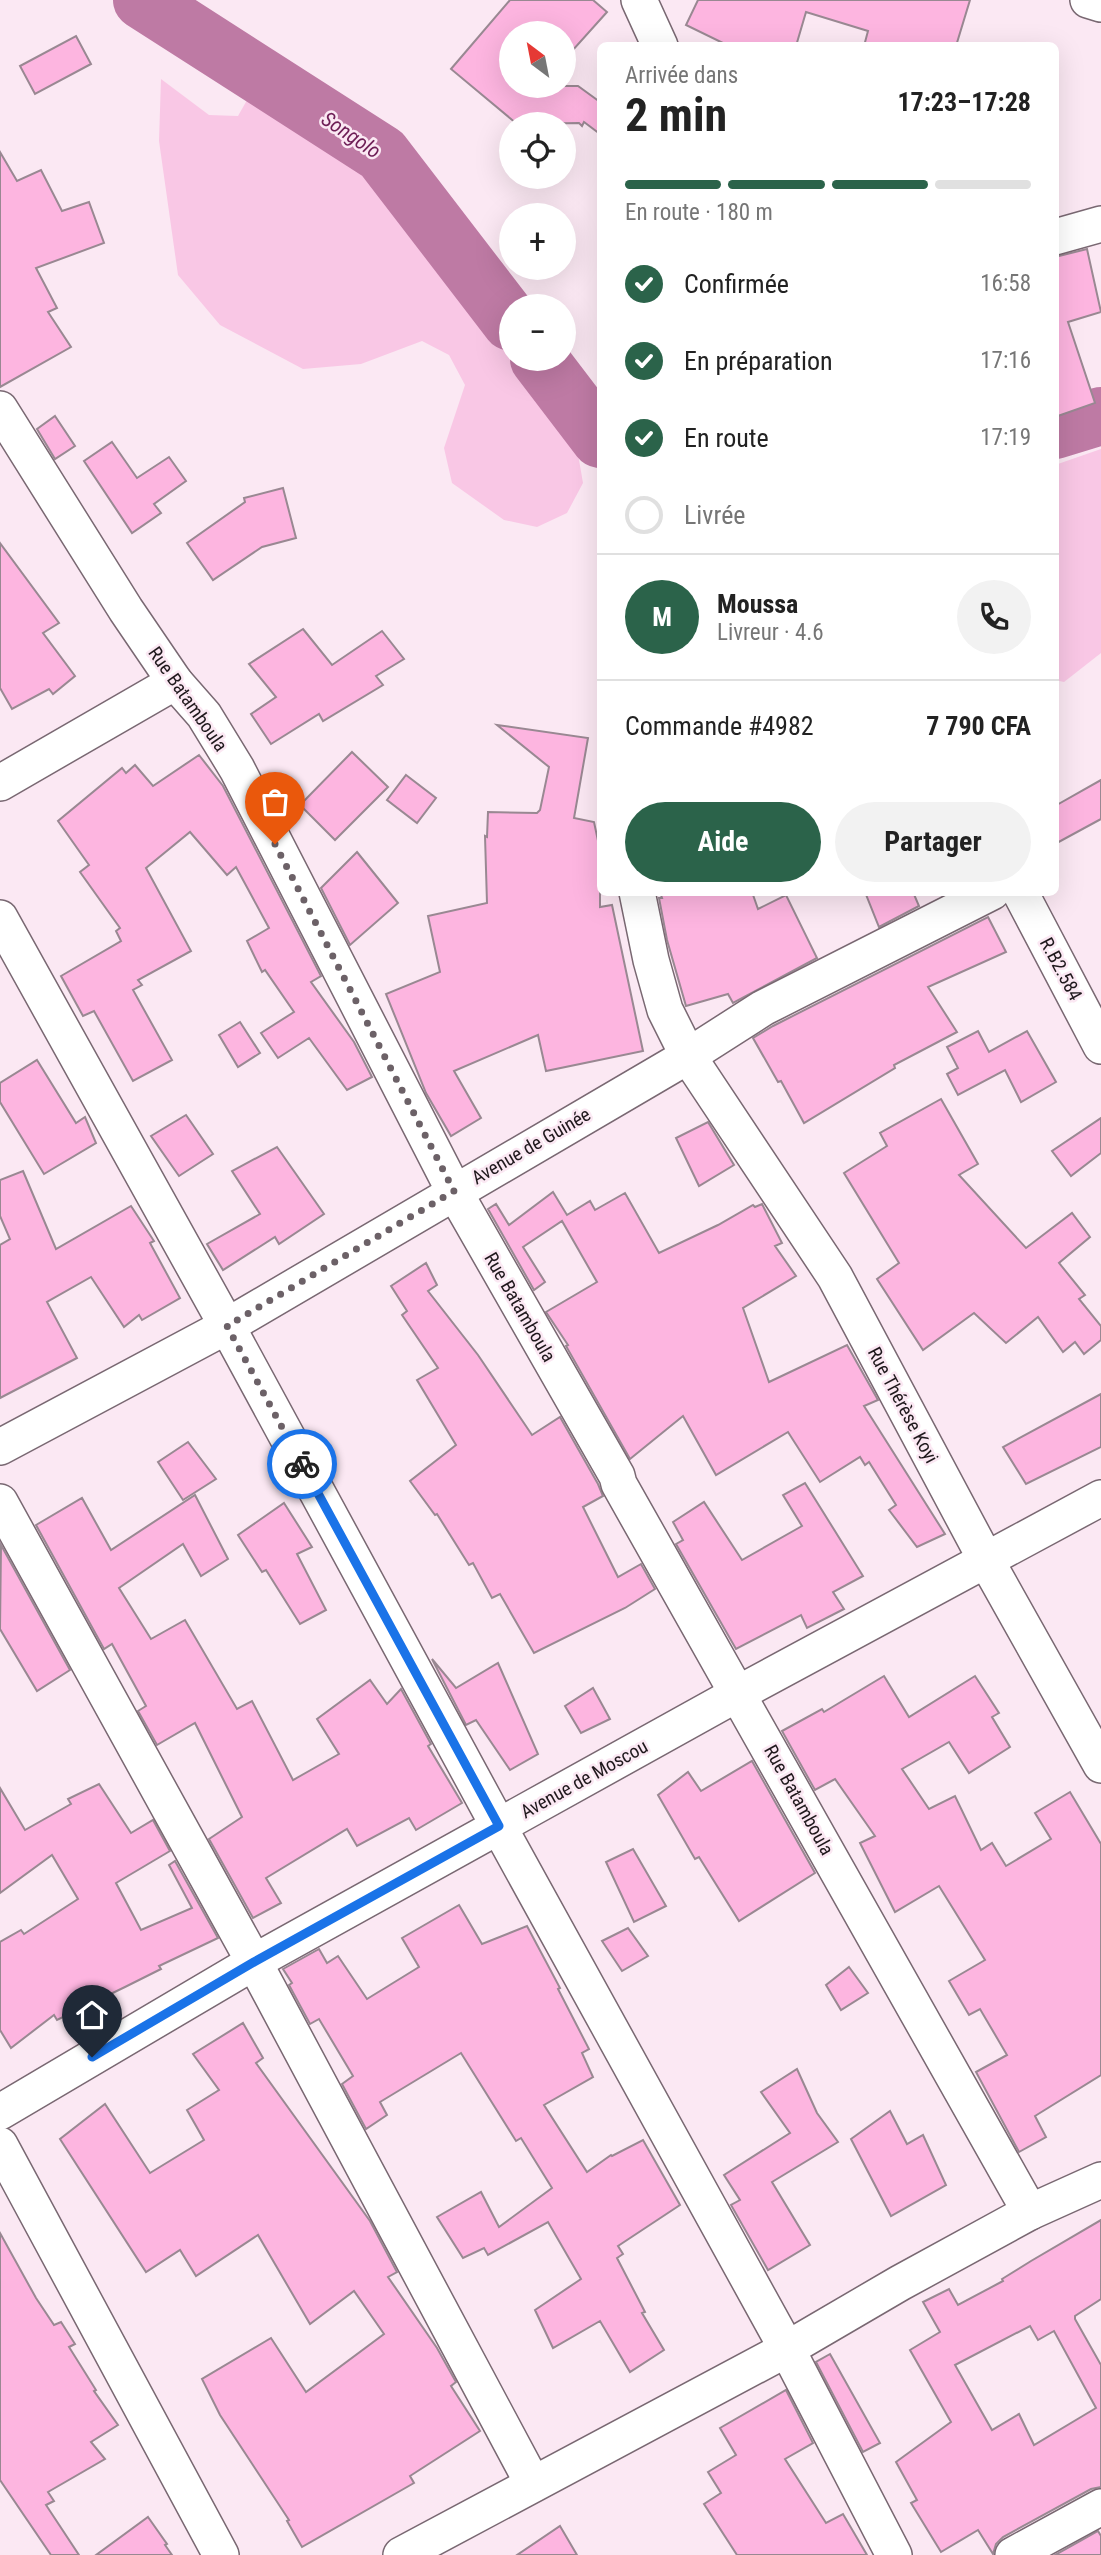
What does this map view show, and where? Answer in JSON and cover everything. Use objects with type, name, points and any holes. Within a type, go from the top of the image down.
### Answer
[{"type":"street","points":[[639,0],[658,42]]},
{"type":"street","points":[[1088,0],[1101,4]]},
{"type":"street","points":[[1059,236],[1101,224]]},
{"type":"street","name":"Rue Batamboula","points":[[0,409],[126,610],[175,682],[204,715],[237,769],[454,1191],[1030,2212]]},
{"type":"street","points":[[0,783],[175,682]]},
{"type":"street","name":"Rue Thérèse Koyi","points":[[638,896],[665,1010],[688,1056],[835,1276],[986,1560],[1101,1765]]},
{"type":"street","name":"Avenue de Guinée","points":[[0,1447],[227,1326],[688,1056],[763,1007],[984,896]]},
{"type":"street","name":"R.B2.584","points":[[1022,896],[1101,1046]]},
{"type":"street","points":[[0,918],[227,1326],[787,2349],[894,2555]]},
{"type":"street","name":"Avenue de Moscou","points":[[0,2112],[254,1962],[738,1693],[1101,1498]]},
{"type":"street","points":[[0,1502],[254,1962],[533,2484]]},
{"type":"street","points":[[0,2145],[221,2555]]},
{"type":"street","points":[[401,2555],[787,2349],[1030,2212],[1101,2180]]},
{"type":"street","points":[[1013,2555],[1101,2507]]},
{"type":"shaded area","points":[[161,79],[209,115],[238,116],[255,86],[372,159],[499,329],[499,371],[530,371],[578,454],[583,483],[567,513],[537,527],[504,520],[452,483],[444,448],[465,385],[449,355],[422,341],[361,364],[303,369],[220,325],[178,275],[159,141]]},
{"type":"shaded area","points":[[1101,449],[1101,653],[1064,682],[1059,681],[1059,464]]},
{"type":"building","points":[[510,0],[593,0],[607,12],[576,47],[576,21],[499,21],[499,98],[576,98],[578,86],[597,100],[597,132],[584,122],[582,126],[576,123],[576,112],[503,112],[451,69]]},
{"type":"building","points":[[698,0],[970,0],[957,42],[865,42],[868,31],[806,12],[797,42],[721,42],[686,25]]},
{"type":"building","points":[[76,36],[91,64],[35,94],[20,66]]},
{"type":"building","points":[[0,152],[17,181],[41,170],[62,211],[89,202],[104,243],[36,268],[57,308],[48,312],[71,347],[0,387]]},
{"type":"building","points":[[1087,249],[1101,312],[1068,322],[1095,403],[1059,416],[1059,256]]},
{"type":"building","points":[[55,416],[75,446],[55,459],[37,429]]},
{"type":"building","points":[[112,442],[137,478],[169,457],[186,481],[154,504],[161,513],[132,533],[84,461]]},
{"type":"building","points":[[283,488],[296,538],[262,547],[213,580],[187,543],[245,502],[244,498]]},
{"type":"building","points":[[0,543],[59,623],[43,633],[75,676],[53,694],[49,689],[12,709],[0,688]]},
{"type":"building","points":[[303,629],[332,665],[382,631],[404,659],[376,676],[383,685],[323,721],[319,714],[271,744],[251,714],[276,697],[249,664]]},
{"type":"building","points":[[497,725],[588,738],[574,818],[594,822],[597,836],[597,896],[600,896],[600,907],[612,905],[643,1051],[546,1071],[538,1035],[454,1071],[481,1118],[451,1136],[426,1093],[386,994],[440,972],[428,916],[487,903],[485,836],[487,837],[488,812],[537,813],[540,810],[549,767]]},
{"type":"building","points":[[352,752],[388,787],[335,840],[300,805]]},
{"type":"building","points":[[199,755],[223,786],[321,976],[311,982],[354,1042],[372,1077],[347,1090],[309,1038],[278,1058],[261,1033],[294,1012],[265,970],[262,972],[247,941],[269,928],[236,867],[227,875],[190,832],[146,868],[191,951],[138,980],[142,985],[133,990],[172,1060],[133,1081],[94,1011],[83,1016],[61,976],[121,941],[116,931],[120,928],[80,872],[89,865],[58,821],[122,768],[126,773],[135,765],[153,786]]},
{"type":"building","points":[[406,775],[436,798],[417,823],[387,800]]},
{"type":"building","points":[[1101,780],[1101,819],[1059,842],[1059,804]]},
{"type":"building","points":[[357,852],[398,903],[350,945],[321,888]]},
{"type":"building","points":[[661,896],[753,896],[758,909],[786,896],[817,958],[733,1003],[728,994],[686,1006],[667,940],[659,898]]},
{"type":"building","points":[[867,896],[915,896],[919,906],[879,927]]},
{"type":"building","points":[[988,917],[1006,952],[928,987],[957,1032],[894,1065],[895,1068],[804,1123],[753,1038]]},
{"type":"building","points":[[240,1022],[260,1053],[238,1067],[219,1035]]},
{"type":"building","points":[[978,1031],[989,1052],[1027,1031],[1056,1082],[1021,1102],[1005,1070],[958,1095],[947,1074],[958,1068],[947,1047]]},
{"type":"building","points":[[37,1060],[76,1123],[85,1117],[96,1143],[44,1174],[0,1102],[0,1083]]},
{"type":"building","points":[[941,1099],[978,1164],[959,1175],[1026,1248],[1072,1213],[1090,1237],[1059,1263],[1085,1295],[1079,1299],[1101,1326],[1101,1340],[1084,1354],[1075,1342],[1063,1352],[1038,1317],[1006,1343],[974,1313],[923,1350],[877,1279],[899,1263],[844,1173],[887,1146],[880,1133]]},
{"type":"building","points":[[186,1115],[213,1154],[179,1176],[151,1136]]},
{"type":"building","points":[[1101,1118],[1101,1153],[1071,1176],[1052,1151]]},
{"type":"building","points":[[708,1122],[734,1165],[699,1186],[676,1138]]},
{"type":"building","points":[[277,1147],[324,1214],[279,1244],[275,1237],[223,1270],[207,1244],[260,1214],[232,1171]]},
{"type":"building","points":[[23,1171],[56,1249],[131,1206],[154,1241],[150,1243],[180,1298],[142,1320],[139,1315],[124,1327],[91,1277],[47,1302],[77,1358],[0,1398],[0,1245],[10,1239],[0,1216],[0,1180]]},
{"type":"building","points":[[553,1192],[567,1215],[590,1201],[595,1210],[625,1193],[659,1253],[753,1205],[755,1207],[762,1204],[782,1243],[775,1246],[796,1276],[743,1308],[769,1382],[847,1345],[878,1400],[864,1406],[945,1534],[917,1547],[889,1510],[896,1505],[869,1462],[865,1465],[860,1457],[820,1482],[788,1432],[716,1475],[683,1416],[630,1459],[566,1346],[568,1345],[546,1312],[597,1282],[562,1221],[523,1247],[545,1282],[534,1290],[488,1209],[496,1204],[509,1225]]},
{"type":"building","points":[[426,1263],[437,1285],[428,1291],[478,1355],[532,1435],[560,1417],[603,1496],[583,1507],[618,1577],[641,1564],[655,1589],[625,1608],[534,1653],[500,1594],[492,1598],[473,1563],[469,1565],[437,1514],[435,1515],[410,1481],[456,1445],[417,1380],[438,1368],[402,1315],[407,1311],[391,1286]]},
{"type":"building","points":[[1101,1394],[1101,1447],[1026,1484],[1003,1447]]},
{"type":"building","points":[[188,1442],[216,1479],[183,1500],[158,1462]]},
{"type":"building","points":[[805,1483],[863,1576],[833,1592],[844,1609],[807,1628],[801,1615],[736,1649],[676,1544],[683,1540],[673,1522],[704,1502],[742,1560],[802,1526],[783,1495]]},
{"type":"building","points":[[195,1495],[228,1559],[201,1576],[183,1544],[119,1588],[151,1639],[185,1620],[237,1709],[252,1701],[293,1780],[339,1754],[317,1719],[370,1680],[387,1704],[401,1689],[431,1744],[428,1746],[462,1803],[416,1830],[409,1818],[357,1846],[347,1829],[266,1878],[281,1903],[253,1918],[209,1839],[242,1817],[195,1723],[157,1745],[138,1711],[146,1706],[112,1644],[104,1649],[36,1525],[82,1498],[111,1550]]},
{"type":"building","points":[[284,1503],[312,1547],[297,1554],[326,1610],[300,1624],[266,1570],[262,1572],[238,1535]]},
{"type":"building","points":[[1,1545],[70,1670],[37,1691],[0,1629]]},
{"type":"building","points":[[432,1659],[456,1688],[498,1663],[538,1754],[510,1770],[476,1720],[466,1725]]},
{"type":"building","points":[[884,1676],[909,1717],[975,1676],[999,1713],[992,1717],[1010,1747],[969,1773],[949,1742],[902,1769],[929,1809],[955,1796],[981,1850],[992,1843],[1006,1866],[1051,1839],[1035,1813],[1070,1792],[1101,1844],[1101,2075],[1035,2116],[1046,2137],[1019,2152],[976,2072],[1007,2055],[980,2009],[969,2015],[949,1981],[985,1960],[939,1886],[895,1912],[860,1843],[875,1836],[835,1779],[815,1790],[782,1731],[822,1709],[824,1712]]},
{"type":"building","points":[[593,1688],[610,1719],[581,1733],[565,1706]]},
{"type":"building","points":[[752,1761],[815,1873],[739,1921],[699,1857],[695,1859],[658,1795],[688,1772],[701,1791]]},
{"type":"building","points":[[99,1784],[131,1833],[153,1820],[170,1851],[116,1883],[141,1930],[192,1908],[169,1865],[175,1861],[218,1938],[57,2020],[54,2015],[11,2048],[0,2030],[0,1942],[21,1930],[24,1934],[78,1899],[52,1855],[0,1893],[0,1788],[25,1830],[71,1804],[68,1799]]},
{"type":"building","points":[[633,1849],[666,1906],[634,1922],[606,1862]]},
{"type":"building","points":[[459,1905],[482,1944],[527,1926],[560,1988],[558,1989],[589,2049],[582,2053],[593,2077],[544,2105],[587,2172],[611,2155],[643,2140],[680,2205],[618,2246],[623,2254],[617,2258],[645,2312],[642,2313],[664,2350],[630,2372],[600,2321],[553,2348],[535,2310],[581,2279],[548,2222],[488,2255],[484,2248],[463,2258],[437,2217],[481,2192],[499,2227],[552,2188],[521,2138],[516,2141],[461,2053],[380,2102],[387,2115],[366,2129],[342,2084],[353,2076],[319,2019],[310,2024],[283,1969],[319,1949],[327,1963],[338,1956],[367,1999],[419,1967],[402,1938]]},
{"type":"building","points":[[628,1928],[648,1956],[622,1971],[602,1941]]},
{"type":"building","points":[[849,1967],[868,1993],[841,2010],[826,1985]]},
{"type":"building","points":[[243,2023],[263,2058],[256,2063],[370,2221],[397,2272],[388,2277],[437,2348],[456,2382],[451,2386],[480,2431],[410,2476],[414,2483],[302,2547],[287,2521],[289,2520],[220,2415],[202,2379],[271,2338],[306,2392],[384,2334],[354,2291],[310,2324],[258,2235],[196,2276],[180,2250],[146,2272],[60,2139],[105,2104],[150,2173],[204,2140],[187,2110],[219,2090],[193,2054]]},
{"type":"building","points":[[797,2069],[817,2113],[838,2142],[772,2182],[810,2245],[768,2270],[731,2205],[740,2200],[724,2175],[790,2133],[761,2092]]},
{"type":"building","points":[[890,2111],[907,2144],[923,2135],[946,2185],[891,2216],[851,2139]]},
{"type":"building","points":[[1101,2220],[1101,2299],[1075,2316],[1075,2319],[1101,2365],[1101,2487],[1091,2489],[1003,2537],[996,2544],[993,2554],[978,2530],[941,2552],[911,2503],[917,2500],[896,2462],[951,2422],[910,2350],[940,2332],[923,2302],[949,2289],[958,2305],[1003,2281],[1002,2279]],"holes":[[[1030,2326],[1038,2340],[1054,2331],[1096,2408],[1034,2445],[1019,2414],[992,2430],[955,2365]]]},
{"type":"building","points":[[0,2233],[54,2325],[61,2322],[75,2344],[69,2347],[96,2390],[94,2391],[118,2425],[91,2442],[105,2459],[48,2492],[54,2501],[46,2505],[79,2555],[51,2555],[0,2480]]},
{"type":"building","points":[[830,2354],[880,2443],[863,2452],[816,2362]]},
{"type":"building","points":[[786,2390],[813,2443],[785,2459],[826,2523],[843,2514],[867,2555],[737,2555],[704,2504],[721,2493],[708,2472],[736,2455],[720,2428]]},
{"type":"building","points":[[148,2517],[172,2555],[96,2555]]},
{"type":"building","points":[[560,2526],[577,2555],[517,2555]]},
{"type":"building","points":[[1098,2531],[1101,2536],[1101,2555],[1055,2555]]},
{"type":"waterway","name":"Songolo","points":[[142,0],[382,154],[499,306]]},
{"type":"waterway","name":"Songolo","points":[[548,371],[597,435]]},
{"type":"waterway","name":"Songolo","points":[[1059,429],[1101,416]]},
{"type":"way so far","points":[[275,844],[454,1191],[227,1326],[302,1464]]},
{"type":"route","points":[[92,2057],[254,1962],[499,1826],[302,1464]]}]
